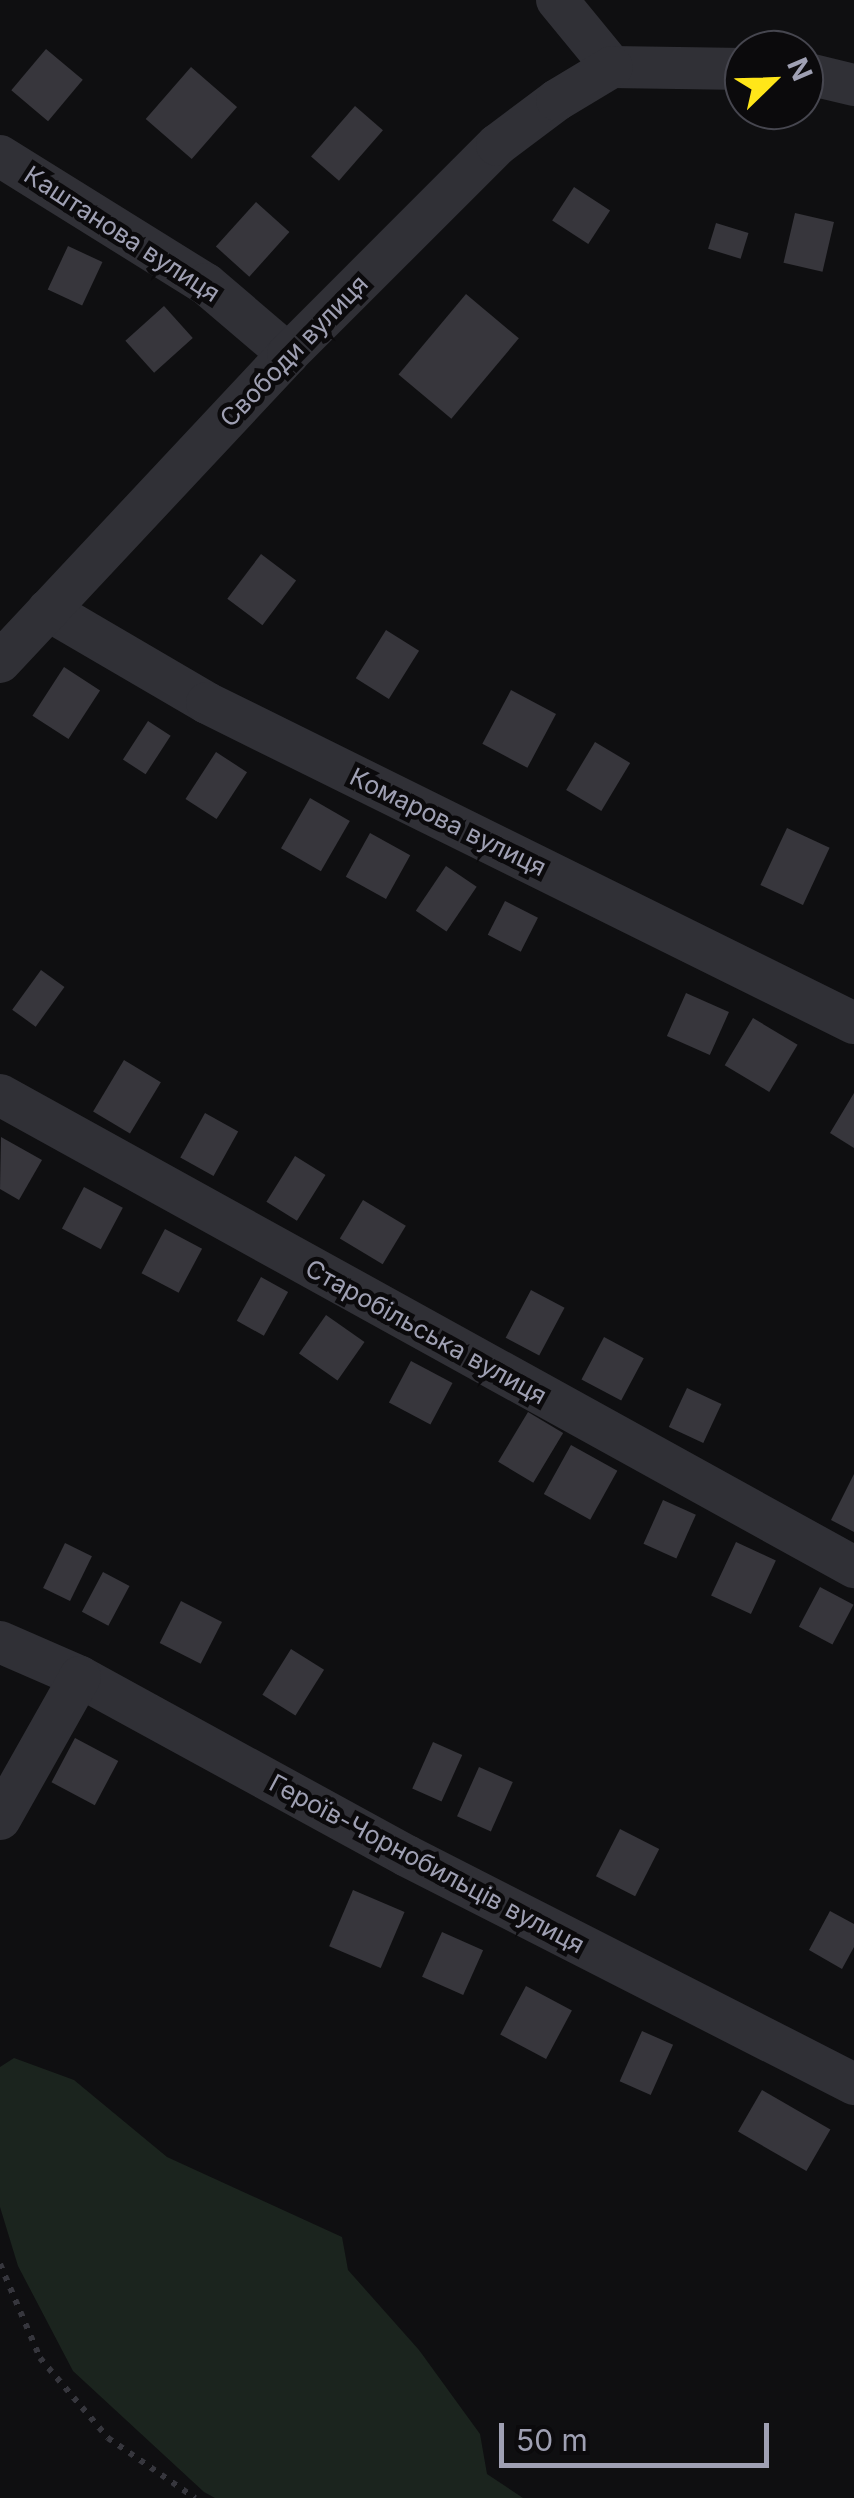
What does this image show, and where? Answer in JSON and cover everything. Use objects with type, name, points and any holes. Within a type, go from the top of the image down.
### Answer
[{"type":"street","points":[[557,0],[612,66],[724,69]]},
{"type":"street","name":"Свободи вулиця","points":[[0,662],[288,354],[497,145],[612,66]]},
{"type":"street","points":[[824,78],[854,85]]},
{"type":"street","name":"Каштанова вулиця","points":[[0,156],[206,284],[288,354]]},
{"type":"street","name":"Комарова вулиця","points":[[48,610],[207,703],[854,1022]]},
{"type":"street","name":"Старобільська вулиця","points":[[0,1094],[854,1566]]},
{"type":"street","name":"Героїв-Чорнобильців вулиця","points":[[0,1642],[80,1677],[407,1856],[854,2084]]},
{"type":"street","points":[[0,1818],[80,1677]]},
{"type":"path","points":[[0,2264],[40,2358],[108,2438],[195,2498]]},
{"type":"shaded area","points":[[14,2058],[74,2080],[167,2157],[342,2237],[348,2270],[419,2350],[480,2434],[487,2474],[523,2498],[215,2498],[204,2492],[73,2371],[18,2266],[0,2207],[0,2067]]},
{"type":"building","points":[[46,49],[83,80],[48,121],[11,90]]},
{"type":"building","points":[[191,67],[237,107],[192,159],[146,119]]},
{"type":"building","points":[[355,106],[383,130],[339,181],[311,157]]},
{"type":"building","points":[[574,187],[610,210],[588,244],[552,221]]},
{"type":"building","points":[[256,202],[289,232],[249,277],[216,247]]},
{"type":"building","points":[[795,213],[834,222],[823,272],[784,263]]},
{"type":"building","points":[[716,223],[749,233],[741,259],[708,249]]},
{"type":"building","points":[[68,246],[102,262],[82,306],[48,290]]},
{"type":"building","points":[[466,294],[519,338],[451,419],[399,374]]},
{"type":"building","points":[[164,306],[193,338],[154,373],[125,341]]},
{"type":"building","points":[[261,554],[296,580],[262,625],[227,599]]},
{"type":"building","points":[[386,630],[419,651],[389,699],[356,678]]},
{"type":"building","points":[[64,667],[100,690],[68,739],[32,716]]},
{"type":"building","points":[[511,690],[556,714],[527,768],[482,744]]},
{"type":"building","points":[[148,721],[171,736],[146,774],[123,760]]},
{"type":"building","points":[[595,742],[630,763],[601,811],[566,790]]},
{"type":"building","points":[[216,752],[247,772],[217,819],[186,799]]},
{"type":"building","points":[[310,798],[350,821],[321,871],[281,848]]},
{"type":"building","points":[[787,828],[830,848],[803,905],[760,885]]},
{"type":"building","points":[[370,833],[410,855],[386,899],[346,877]]},
{"type":"building","points":[[446,866],[477,887],[446,931],[416,911]]},
{"type":"building","points":[[505,901],[538,918],[521,952],[488,935]]},
{"type":"building","points":[[41,970],[64,987],[36,1027],[12,1010]]},
{"type":"building","points":[[686,993],[729,1012],[710,1055],[667,1036]]},
{"type":"building","points":[[753,1018],[798,1045],[769,1092],[725,1065]]},
{"type":"building","points":[[124,1060],[161,1082],[130,1134],[93,1111]]},
{"type":"building","points":[[854,1093],[854,1148],[830,1133]]},
{"type":"building","points":[[205,1113],[238,1131],[214,1176],[180,1158]]},
{"type":"building","points":[[1,1137],[42,1160],[19,1200],[0,1189]]},
{"type":"building","points":[[295,1156],[326,1175],[297,1221],[266,1202]]},
{"type":"building","points":[[84,1187],[123,1208],[101,1249],[62,1228]]},
{"type":"building","points":[[363,1200],[406,1226],[383,1264],[340,1239]]},
{"type":"building","points":[[165,1229],[202,1249],[179,1293],[142,1273]]},
{"type":"building","points":[[261,1277],[288,1292],[264,1336],[237,1321]]},
{"type":"building","points":[[531,1290],[565,1308],[539,1356],[506,1338]]},
{"type":"building","points":[[326,1315],[365,1342],[338,1380],[299,1354]]},
{"type":"building","points":[[604,1337],[644,1358],[621,1401],[581,1379]]},
{"type":"building","points":[[411,1361],[452,1383],[430,1425],[389,1402]]},
{"type":"building","points":[[687,1388],[721,1404],[703,1443],[669,1427]]},
{"type":"building","points":[[528,1412],[563,1433],[533,1483],[498,1462]]},
{"type":"building","points":[[571,1445],[617,1471],[590,1520],[544,1494]]},
{"type":"building","points":[[854,1474],[854,1532],[831,1520]]},
{"type":"building","points":[[663,1500],[696,1515],[676,1558],[643,1544]]},
{"type":"building","points":[[736,1542],[776,1561],[751,1614],[711,1595]]},
{"type":"building","points":[[65,1543],[92,1556],[70,1601],[43,1588]]},
{"type":"building","points":[[103,1572],[129,1586],[108,1626],[82,1612]]},
{"type":"building","points":[[820,1587],[854,1605],[832,1645],[799,1627]]},
{"type":"building","points":[[181,1601],[222,1622],[201,1664],[160,1643]]},
{"type":"building","points":[[291,1649],[324,1670],[295,1715],[262,1695]]},
{"type":"building","points":[[75,1738],[118,1761],[95,1805],[52,1782]]},
{"type":"building","points":[[433,1742],[462,1755],[441,1802],[412,1789]]},
{"type":"building","points":[[479,1767],[513,1782],[491,1831],[457,1816]]},
{"type":"building","points":[[620,1829],[659,1849],[635,1896],[596,1876]]},
{"type":"building","points":[[353,1890],[405,1912],[381,1968],[329,1946]]},
{"type":"building","points":[[830,1911],[854,1924],[854,1947],[842,1969],[809,1950]]},
{"type":"building","points":[[442,1932],[483,1950],[463,1995],[422,1977]]},
{"type":"building","points":[[526,1986],[572,2010],[546,2059],[500,2035]]},
{"type":"building","points":[[642,2031],[673,2045],[651,2095],[620,2081]]},
{"type":"building","points":[[762,2090],[830,2130],[806,2171],[738,2132]]}]
